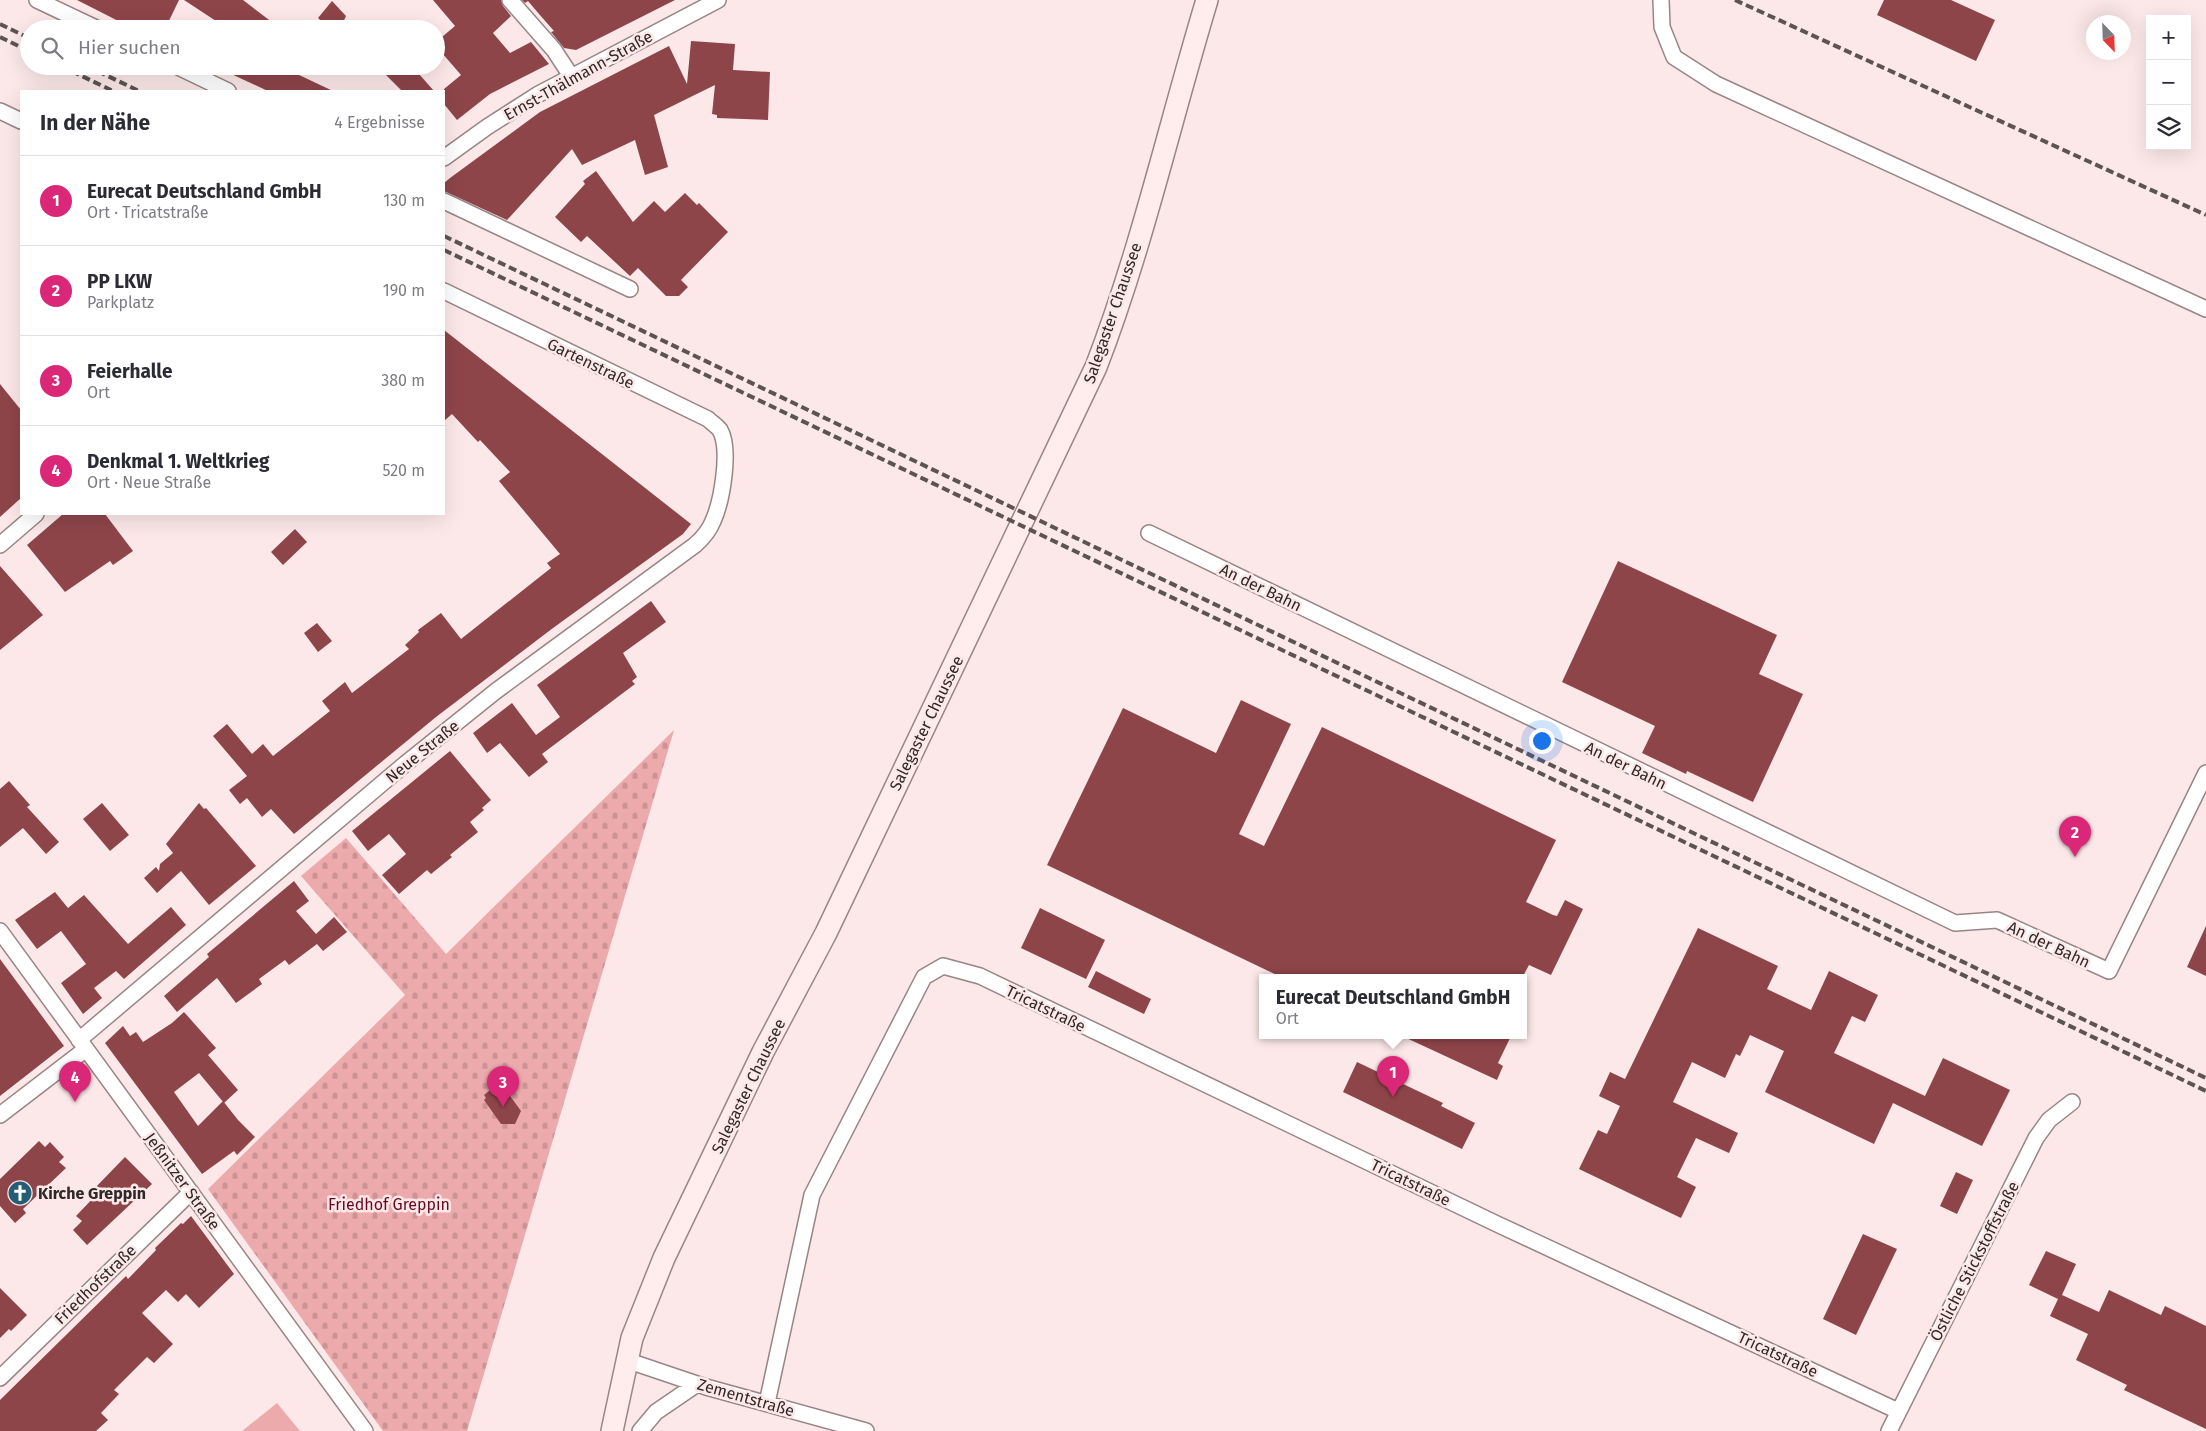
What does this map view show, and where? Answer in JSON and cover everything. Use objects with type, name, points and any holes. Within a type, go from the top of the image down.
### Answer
[{"type":"main road","name":"Salegaster Chaussee","points":[[612,1431],[626,1360],[640,1316],[668,1251],[763,1052],[826,933],[1096,367],[1130,264],[1207,0]]},
{"type":"street","points":[[37,0],[79,20]]},
{"type":"street","points":[[510,0],[554,50],[571,76]]},
{"type":"street","name":"Ernst-Thälmann-Straße","points":[[445,157],[510,111],[571,76],[718,0]]},
{"type":"street","points":[[1661,0],[1662,27],[1674,57],[1716,84],[2206,309]]},
{"type":"street","points":[[195,75],[226,90]]},
{"type":"street","points":[[0,111],[20,121]]},
{"type":"street","points":[[445,201],[630,289]]},
{"type":"street","name":"Gartenstraße","points":[[445,290],[708,420],[720,430],[725,447]]},
{"type":"street","name":"Neue Straße","points":[[0,1115],[405,764],[496,691],[695,545],[706,534],[714,520],[720,501],[725,447]]},
{"type":"street","points":[[0,545],[35,515]]},
{"type":"street","name":"An der Bahn","points":[[1149,533],[1955,923],[1997,920],[2108,971],[2206,773]]},
{"type":"street","name":"Jeßnitzer Straße","points":[[0,932],[365,1431]]},
{"type":"street","name":"Tricatstraße","points":[[766,1403],[812,1195],[924,977],[943,966],[980,976],[1497,1224],[1898,1411]]},
{"type":"street","name":"Östliche Stickstoffstraße","points":[[1889,1431],[2036,1138],[2049,1120],[2072,1102]]},
{"type":"street","name":"Friedhofstraße","points":[[0,1378],[191,1192]]},
{"type":"street","name":"Zementstraße","points":[[626,1360],[697,1384],[866,1431]]},
{"type":"street","points":[[640,1431],[656,1412],[697,1384]]},
{"type":"green space","name":"Friedhof Greppin","points":[[674,730],[467,1431],[383,1431],[208,1189],[405,995],[301,876],[346,838],[446,954]]},
{"type":"green space","points":[[277,1403],[300,1431],[242,1431]]},
{"type":"building","points":[[77,0],[179,0],[169,20],[116,20]]},
{"type":"building","points":[[184,0],[243,0],[269,20],[214,20]]},
{"type":"building","points":[[433,0],[501,0],[511,16],[493,33],[510,53],[531,42],[549,64],[490,94],[457,120],[445,105],[444,90],[461,75],[445,56],[445,34],[455,26]]},
{"type":"building","points":[[522,0],[675,0],[576,50],[564,48],[551,32],[554,31],[528,1],[525,3]]},
{"type":"building","points":[[1884,0],[1951,0],[1995,20],[1976,61],[1877,15]]},
{"type":"building","points":[[332,1],[346,16],[344,20],[320,20],[318,18]]},
{"type":"building","points":[[691,41],[735,44],[733,70],[770,72],[768,120],[717,118],[717,115],[712,114],[715,85],[654,115],[668,167],[645,175],[635,140],[582,165],[572,149],[507,220],[445,191],[445,182],[540,112],[669,46],[687,84]]},
{"type":"building","points":[[233,75],[299,75],[331,90],[266,90]]},
{"type":"building","points":[[386,75],[420,75],[433,90],[401,90]]},
{"type":"building","points":[[596,171],[633,222],[654,201],[665,212],[685,193],[697,205],[699,203],[728,232],[681,280],[688,287],[679,296],[666,296],[638,268],[630,276],[587,236],[581,242],[555,217],[585,184],[583,181]]},
{"type":"building","points":[[445,331],[691,524],[683,534],[553,628],[436,717],[294,834],[271,809],[262,817],[247,798],[240,804],[229,790],[247,776],[213,736],[227,724],[252,754],[263,744],[273,756],[330,711],[322,701],[345,682],[352,693],[409,649],[405,645],[419,632],[418,630],[441,613],[461,639],[551,568],[547,563],[560,554],[499,481],[510,472],[452,414],[445,420]]},
{"type":"building","points":[[0,384],[20,409],[20,499],[0,517]]},
{"type":"building","points":[[62,515],[106,515],[133,551],[113,565],[110,561],[65,592],[27,545]]},
{"type":"building","points":[[295,529],[307,542],[283,565],[271,552]]},
{"type":"building","points":[[1618,561],[1777,635],[1759,674],[1803,694],[1753,802],[1687,771],[1686,774],[1642,753],[1655,726],[1562,682]]},
{"type":"building","points":[[0,566],[43,615],[0,650]]},
{"type":"building","points":[[651,601],[666,622],[623,653],[637,677],[632,681],[635,684],[542,754],[548,762],[529,777],[500,743],[487,753],[473,733],[512,703],[536,735],[560,717],[537,685]]},
{"type":"building","points":[[317,623],[332,641],[318,652],[304,633]]},
{"type":"building","points":[[1241,700],[1291,724],[1239,834],[1264,846],[1322,727],[1556,840],[1526,902],[1557,916],[1565,900],[1583,909],[1551,975],[1529,965],[1524,974],[1275,974],[1047,865],[1123,708],[1216,753]]},
{"type":"building","points":[[450,751],[491,800],[482,808],[484,810],[470,822],[478,832],[450,855],[452,857],[431,874],[427,870],[399,894],[382,875],[406,854],[389,834],[368,851],[352,831]]},
{"type":"building","points":[[9,781],[30,805],[27,807],[59,842],[46,854],[23,828],[0,847],[0,789]]},
{"type":"building","points":[[102,803],[129,835],[110,851],[83,819]]},
{"type":"building","points":[[199,803],[204,809],[206,808],[256,866],[209,905],[181,871],[157,893],[144,878],[156,867],[159,871],[160,864],[173,853],[166,844]]},
{"type":"building","points":[[294,881],[309,901],[296,911],[316,934],[334,917],[347,932],[323,951],[317,944],[289,965],[285,960],[259,979],[262,984],[236,1003],[217,978],[177,1012],[164,996],[209,957],[207,954]]},
{"type":"building","points":[[55,892],[68,908],[84,895],[128,944],[171,907],[186,925],[124,979],[116,971],[94,988],[102,998],[83,1014],[61,983],[86,964],[61,931],[37,949],[15,920]]},
{"type":"building","points":[[1040,908],[1105,940],[1086,979],[1021,948]]},
{"type":"building","points":[[2206,926],[2206,976],[2187,967]]},
{"type":"building","points":[[1698,928],[1778,966],[1767,989],[1811,1010],[1829,971],[1878,995],[1865,1022],[1852,1016],[1834,1053],[1925,1096],[1943,1058],[2010,1090],[1982,1146],[1893,1103],[1874,1144],[1765,1092],[1784,1051],[1750,1035],[1740,1056],[1736,1054],[1725,1078],[1692,1062],[1673,1102],[1738,1133],[1729,1153],[1696,1138],[1677,1177],[1696,1187],[1681,1218],[1579,1169],[1598,1130],[1607,1134],[1620,1106],[1599,1096],[1610,1072],[1625,1079]]},
{"type":"building","points":[[0,959],[64,1046],[0,1096]]},
{"type":"building","points":[[1096,971],[1151,999],[1144,1014],[1088,987]]},
{"type":"building","points":[[184,1012],[216,1048],[208,1055],[238,1090],[224,1103],[255,1137],[237,1155],[234,1151],[202,1174],[105,1043],[123,1026],[130,1036],[136,1032],[143,1042],[172,1023]],"holes":[[[199,1073],[223,1101],[198,1126],[174,1092]]]},
{"type":"building","points":[[1408,1039],[1510,1039],[1498,1063],[1503,1066],[1497,1080]]},
{"type":"building","points":[[1357,1062],[1443,1103],[1441,1106],[1475,1123],[1462,1149],[1343,1092]]},
{"type":"building","points":[[498,1084],[501,1088],[503,1086],[521,1111],[515,1124],[501,1124],[484,1100],[486,1098],[484,1095]]},
{"type":"building","name":"Kirche Greppin","points":[[39,1141],[45,1147],[50,1142],[64,1157],[59,1162],[66,1168],[23,1209],[26,1213],[15,1223],[0,1206],[0,1179]]},
{"type":"building","points":[[125,1157],[152,1184],[87,1245],[73,1230],[82,1221],[76,1216],[97,1194],[93,1190]]},
{"type":"building","points":[[1956,1172],[1973,1180],[1957,1214],[1940,1206]]},
{"type":"building","points":[[191,1216],[234,1274],[199,1308],[186,1294],[178,1302],[166,1290],[142,1313],[173,1344],[154,1363],[147,1357],[114,1390],[119,1394],[101,1413],[108,1420],[96,1431],[0,1431],[0,1400],[126,1276],[128,1279],[156,1250],[155,1248]]},
{"type":"building","points":[[1863,1234],[1897,1249],[1856,1335],[1823,1319]]},
{"type":"building","points":[[2046,1251],[2076,1264],[2062,1295],[2099,1312],[2109,1290],[2161,1315],[2165,1306],[2206,1326],[2206,1429],[2124,1390],[2127,1385],[2076,1360],[2088,1334],[2050,1316],[2058,1299],[2029,1285]]},
{"type":"building","points":[[0,1288],[27,1315],[11,1331],[9,1329],[0,1338]]},
{"type":"railway","points":[[1735,0],[2206,215]]},
{"type":"railway","points":[[0,24],[20,34]]},
{"type":"railway","points":[[0,37],[20,47]]},
{"type":"railway","points":[[80,75],[111,90]]},
{"type":"railway","points":[[106,75],[137,90]]},
{"type":"railway","points":[[445,236],[2206,1078]]},
{"type":"railway","points":[[445,250],[2206,1091]]},
{"type":"place","name":"PP LKW","points":[[2075,857]]},
{"type":"place","name":"Eurecat Deutschland GmbH","points":[[1393,1097]]},
{"type":"place","name":"Denkmal 1. Weltkrieg","points":[[75,1102]]},
{"type":"place","name":"Feierhalle","points":[[503,1107]]},
{"type":"place","name":"Kirche Greppin","points":[[20,1193]]}]
